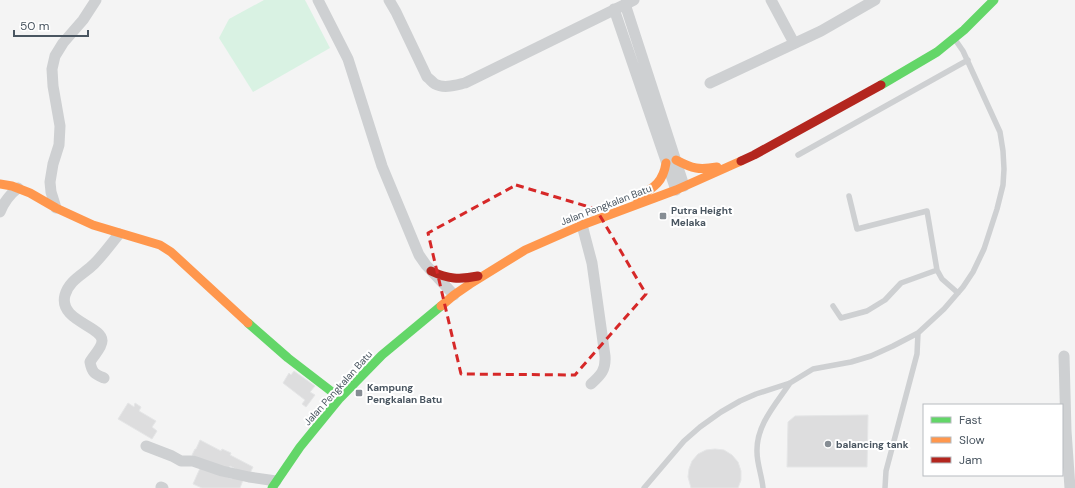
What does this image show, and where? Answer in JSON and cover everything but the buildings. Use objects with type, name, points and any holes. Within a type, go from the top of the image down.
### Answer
[{"type":"main road","name":"Jalan Pengkalan Batu","points":[[274,484],[300,447],[340,398],[382,355],[454,295],[525,250],[546,240],[680,188],[761,152],[906,71],[937,52],[964,30],[994,0]]},
{"type":"main road","points":[[614,213],[656,185],[662,179],[671,162],[699,170],[732,166]]},
{"type":"main road","points":[[0,184],[18,188],[30,193],[56,208],[93,225],[160,245],[171,252],[277,349],[340,398]]},
{"type":"main road","points":[[431,271],[441,276],[456,279],[470,278],[490,271]]},
{"type":"street","points":[[56,208],[51,192],[50,182],[59,145],[60,126],[53,86],[52,69],[55,56],[63,43],[83,20],[96,0]]},
{"type":"street","points":[[318,0],[348,59],[382,166],[419,255],[431,271],[454,295]]},
{"type":"street","points":[[389,0],[427,77],[436,84],[444,86],[454,86],[465,83],[630,2],[655,113]]},
{"type":"street","points":[[771,0],[794,43]]},
{"type":"street","points":[[710,83],[821,31],[875,0]]},
{"type":"street","points":[[614,9],[655,113],[680,188]]},
{"type":"street","points":[[0,212],[11,194],[18,188]]},
{"type":"street","points":[[582,225],[592,263],[605,356],[604,369],[600,376],[591,384]]},
{"type":"street","points":[[104,378],[93,373],[90,362],[101,346],[101,336],[71,315],[66,309],[64,302],[68,288],[93,264],[119,234]]},
{"type":"street","points":[[1064,356],[1064,432],[1070,488]]},
{"type":"street","points":[[146,446],[181,461],[193,461],[274,484]]},
{"type":"lane","points":[[644,488],[684,441],[721,412],[756,394],[790,383],[813,369],[851,362],[871,356],[918,333],[944,309],[973,272],[984,249],[997,209],[1003,185],[1004,151],[1000,132],[968,60],[954,38]]},
{"type":"lane","points":[[798,155],[968,60]]},
{"type":"lane","points":[[849,196],[857,229],[927,212],[937,270],[942,279],[958,293]]},
{"type":"lane","points":[[833,306],[841,318],[867,311],[885,300],[901,284],[937,270]]},
{"type":"lane","points":[[885,488],[886,471],[917,354],[918,333]]},
{"type":"lane","points":[[763,488],[757,453],[757,441],[760,430],[766,418],[790,383]]},
{"type":"highlighted area","points":[[516,185],[596,209],[646,294],[575,375],[461,374],[428,233]]},
{"type":"green space","points":[[264,0],[305,0],[330,48],[253,92],[219,38],[229,19]]},
{"type":"traffic: fast","points":[[881,85],[937,52],[964,30],[994,0]]},
{"type":"traffic: fast","points":[[272,488],[300,447],[340,398],[382,355],[441,306]]},
{"type":"traffic: fast","points":[[248,323],[288,358],[340,398]]},
{"type":"traffic: slow","points":[[676,160],[696,168],[717,167]]},
{"type":"traffic: slow","points":[[441,306],[470,284],[525,250],[582,225],[676,190],[741,161]]},
{"type":"traffic: slow","points":[[637,198],[652,188],[660,180],[665,170],[666,163]]},
{"type":"traffic: slow","points":[[0,184],[12,186],[30,193],[56,208],[93,225],[160,245],[171,252],[248,323]]},
{"type":"traffic: jam","points":[[741,161],[881,85]]},
{"type":"traffic: jam","points":[[431,271],[443,276],[454,278],[478,276]]},
{"type":"place","name":"Putra Height Melaka","points":[[663,216]]},
{"type":"place","name":"Kampung Pengkalan Batu","points":[[359,393]]},
{"type":"place","name":"balancing tank","points":[[828,444]]}]
